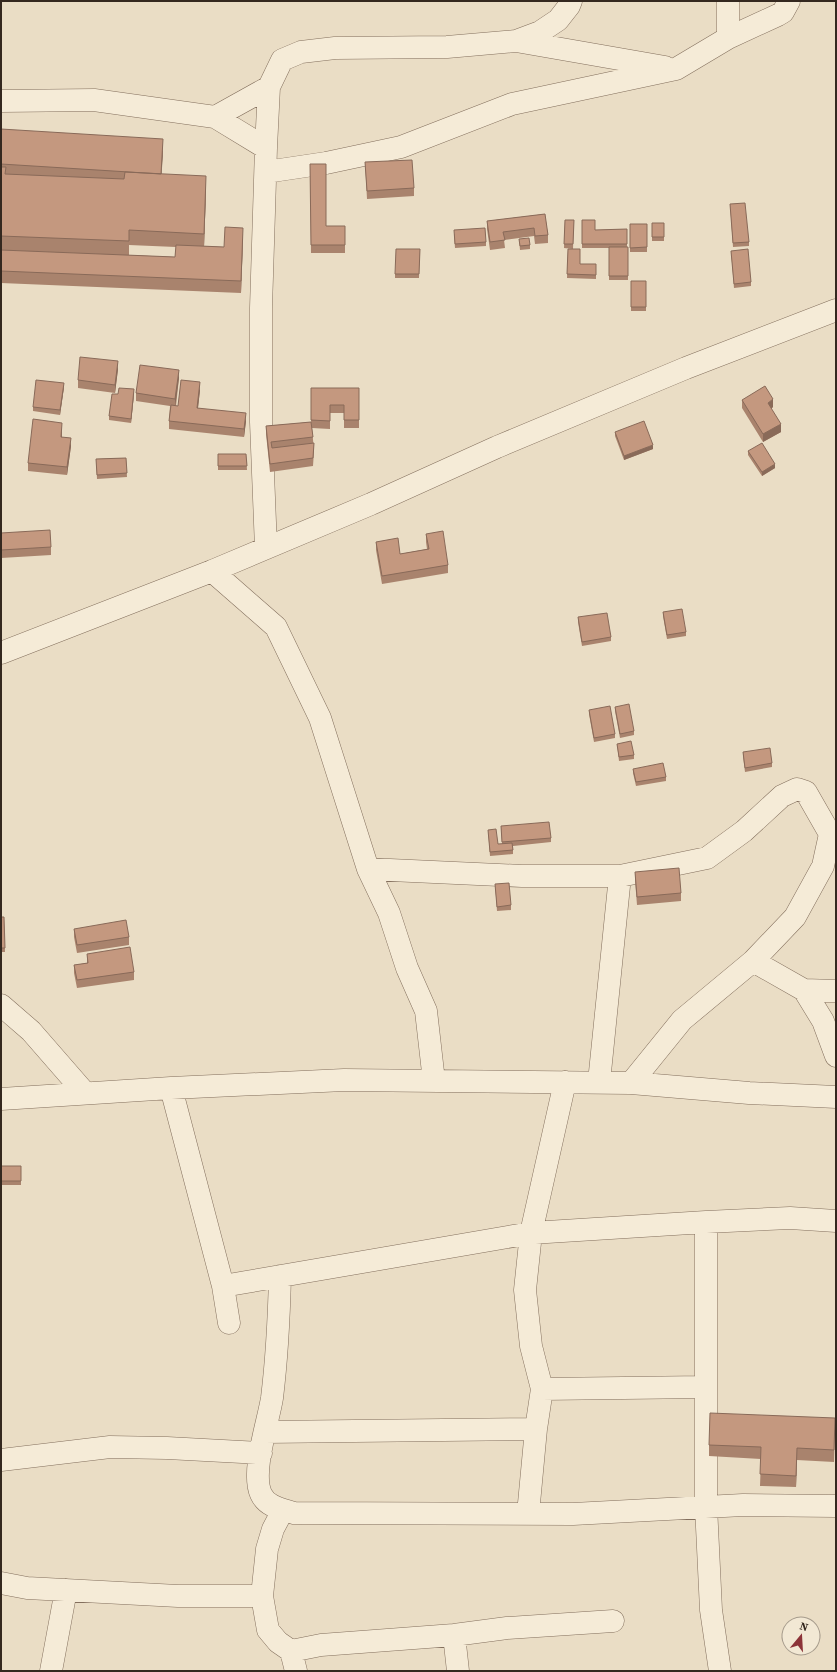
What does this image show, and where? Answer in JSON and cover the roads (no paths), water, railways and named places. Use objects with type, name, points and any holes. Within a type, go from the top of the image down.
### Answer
[{"type":"street","points":[[516,41],[540,32],[558,20],[571,1]]},
{"type":"street","points":[[728,1],[728,38]]},
{"type":"street","points":[[266,172],[326,163],[401,147],[512,104],[676,69],[728,38],[783,12],[789,1]]},
{"type":"street","points":[[266,548],[261,422],[261,308],[266,148],[269,86],[282,60],[301,52],[335,48],[447,46],[516,41],[676,69]]},
{"type":"street","points":[[215,117],[269,86]]},
{"type":"street","points":[[1,101],[94,100],[215,117],[266,148]]},
{"type":"street","points":[[1,653],[212,571],[371,504],[497,447],[672,374],[836,310]]},
{"type":"street","points":[[212,571],[276,627],[320,718],[368,869],[389,913],[407,968],[426,1011],[434,1081]]},
{"type":"street","points":[[368,869],[522,876],[620,876],[707,858],[744,831],[782,796],[797,789],[806,792],[830,834],[823,866],[795,917],[753,961],[682,1020],[632,1083]]},
{"type":"street","points":[[599,1082],[620,876]]},
{"type":"street","points":[[753,961],[804,990],[836,991]]},
{"type":"street","points":[[804,990],[823,1021],[836,1056]]},
{"type":"street","points":[[1,1005],[31,1031],[85,1093]]},
{"type":"street","points":[[1,1099],[170,1088],[344,1080],[632,1083],[750,1093],[836,1097]]},
{"type":"street","points":[[528,1514],[536,1429],[542,1389],[531,1346],[525,1290],[530,1233],[565,1082]]},
{"type":"street","points":[[170,1088],[223,1286],[229,1323]]},
{"type":"street","points":[[223,1286],[530,1233],[790,1218],[836,1221]]},
{"type":"street","points":[[706,1222],[706,1506],[711,1610],[720,1671]]},
{"type":"street","points":[[280,1276],[279,1331],[272,1399],[257,1473],[260,1493],[265,1502],[283,1510],[294,1513],[573,1514],[706,1506],[836,1506]]},
{"type":"street","points":[[542,1389],[705,1387]]},
{"type":"street","points":[[1,1460],[20,1459],[110,1447],[167,1448],[536,1429]]},
{"type":"street","points":[[283,1510],[273,1529],[267,1549],[262,1596],[268,1630],[294,1661],[321,1645],[454,1635],[507,1628],[613,1621]]},
{"type":"street","points":[[1,1583],[27,1588],[178,1596],[262,1596]]},
{"type":"street","points":[[51,1671],[66,1590]]},
{"type":"street","points":[[454,1635],[458,1671]]}]
